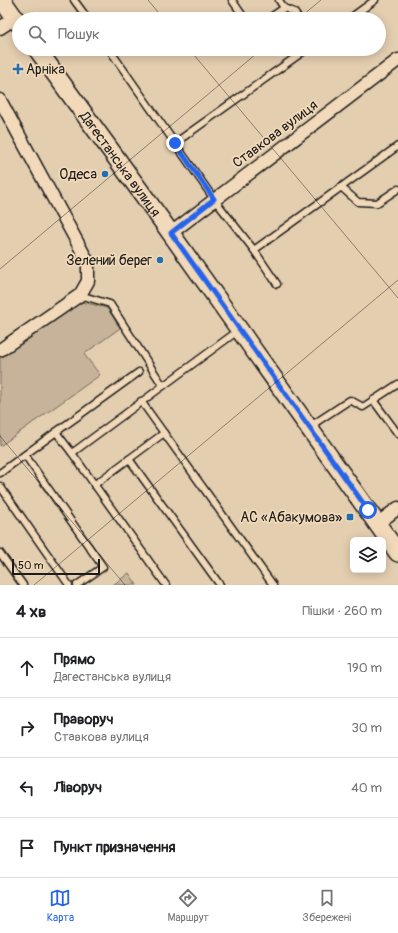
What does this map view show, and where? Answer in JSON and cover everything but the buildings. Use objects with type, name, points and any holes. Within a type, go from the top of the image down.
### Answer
[{"type":"street","points":[[2,0],[12,14]]},
{"type":"street","points":[[0,28],[12,23]]},
{"type":"street","name":"Дагестанська вулиця","points":[[42,56],[171,233],[398,553]]},
{"type":"street","name":"Ставкова вулиця","points":[[171,233],[398,60]]},
{"type":"street","points":[[0,100],[88,262],[88,281],[80,294],[0,350]]},
{"type":"street","points":[[377,524],[398,508]]},
{"type":"lane","points":[[74,0],[83,12]]},
{"type":"lane","points":[[232,0],[240,12]]},
{"type":"lane","points":[[279,0],[284,8],[294,12]]},
{"type":"lane","points":[[359,12],[376,0]]},
{"type":"lane","points":[[278,12],[284,8]]},
{"type":"lane","points":[[114,56],[214,199],[254,250],[278,284]]},
{"type":"lane","points":[[175,143],[296,56]]},
{"type":"lane","points":[[254,250],[398,146]]},
{"type":"lane","points":[[341,187],[358,202],[377,203],[398,190]]},
{"type":"lane","points":[[80,294],[110,304],[163,386]]},
{"type":"lane","points":[[72,453],[239,330]]},
{"type":"lane","points":[[0,473],[139,372]]},
{"type":"lane","points":[[308,427],[350,400],[363,408],[398,384]]},
{"type":"lane","points":[[373,400],[398,434]]},
{"type":"lane","points":[[142,401],[273,585]]},
{"type":"lane","points":[[56,432],[166,585]]},
{"type":"lane","points":[[94,485],[164,433]]},
{"type":"lane","points":[[26,455],[103,567],[77,585]]},
{"type":"lane","points":[[129,459],[220,585]]},
{"type":"lane","points":[[0,486],[69,585]]},
{"type":"lane","points":[[0,553],[23,585]]},
{"type":"shaded area","points":[[78,301],[107,308],[120,328],[84,354],[100,375],[0,446],[0,356]]},
{"type":"shaded area","points":[[129,573],[137,585],[113,585]]},
{"type":"place","name":"Арніка","points":[[18,69]]},
{"type":"place","name":"Одеса","points":[[105,174]]},
{"type":"place","name":"Зелений берег","points":[[160,260]]},
{"type":"place","name":"АС «Абакумова»","points":[[350,517]]},
{"type":"route","points":[[175,143],[214,199],[171,233],[368,510]]}]
